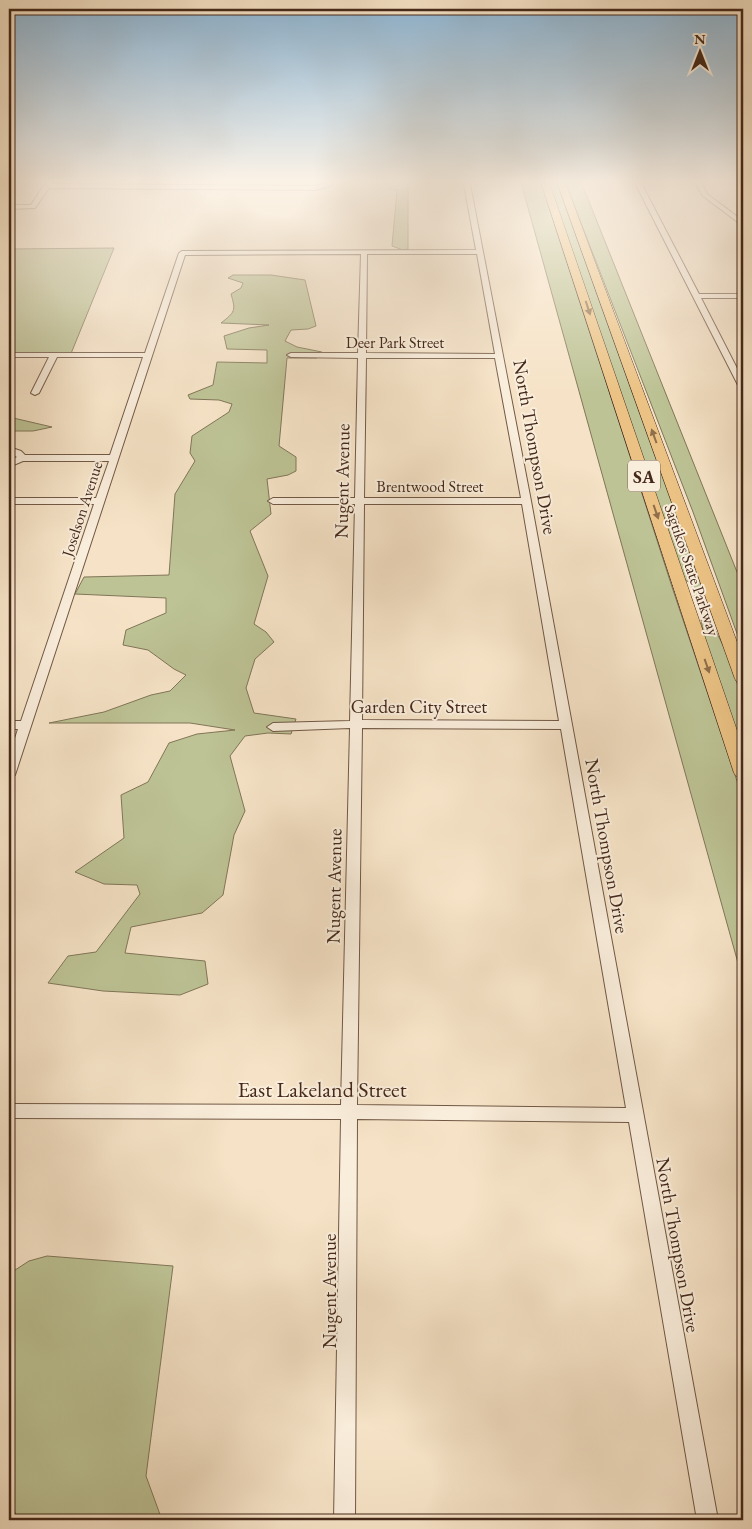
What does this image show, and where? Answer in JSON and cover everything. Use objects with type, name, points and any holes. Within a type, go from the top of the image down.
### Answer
[{"type":"highway","name":"Sagtikos State Parkway","points":[[568,250],[743,773]]},
{"type":"highway","name":"Sagtikos State Parkway","points":[[586,250],[743,680]]},
{"type":"street","points":[[673,250],[743,386]]},
{"type":"street","name":"Joselson Avenue","points":[[9,775],[182,252],[364,252]]},
{"type":"street","points":[[364,252],[480,252]]},
{"type":"street","name":"Nugent Avenue","points":[[344,1520],[364,252]]},
{"type":"street","name":"North Thompson Drive","points":[[480,252],[708,1520]]},
{"type":"street","points":[[697,296],[743,296]]},
{"type":"street","points":[[9,355],[148,355]]},
{"type":"street","points":[[35,393],[54,355]]},
{"type":"street","name":"Deer Park Street","points":[[291,355],[499,356]]},
{"type":"street","points":[[9,450],[18,453],[22,458]]},
{"type":"street","points":[[9,464],[22,458],[115,458]]},
{"type":"street","points":[[9,501],[100,501]]},
{"type":"street","name":"Brentwood Street","points":[[274,501],[526,501]]},
{"type":"street","points":[[9,725],[26,724]]},
{"type":"street","name":"Garden City Street","points":[[272,727],[356,724],[566,725]]},
{"type":"street","name":"East Lakeland Street","points":[[9,1111],[636,1115]]},
{"type":"green space","points":[[9,250],[113,250],[70,356],[9,356]]},
{"type":"green space","points":[[540,250],[564,250],[672,587],[743,799],[743,981]]},
{"type":"green space","points":[[571,250],[583,250],[699,573],[705,610],[699,610],[691,583],[683,579]]},
{"type":"green space","points":[[592,250],[609,250],[743,587],[743,650],[693,512]]},
{"type":"green space","points":[[233,275],[271,275],[305,280],[316,326],[308,329],[291,330],[285,341],[297,347],[322,352],[317,358],[287,358],[279,446],[296,457],[296,471],[288,475],[267,479],[271,514],[250,531],[268,576],[254,624],[266,632],[274,642],[255,659],[246,688],[254,713],[296,719],[291,734],[268,733],[245,736],[230,756],[245,811],[234,835],[223,895],[202,913],[131,927],[125,953],[205,961],[208,984],[180,995],[103,991],[48,983],[68,956],[96,952],[140,894],[137,885],[104,884],[75,872],[124,838],[121,795],[148,782],[169,743],[197,734],[235,730],[190,723],[49,723],[104,712],[151,695],[170,691],[186,675],[174,669],[148,650],[123,645],[126,630],[166,613],[166,598],[75,594],[84,577],[169,575],[175,494],[195,461],[190,453],[192,436],[229,412],[232,404],[219,400],[190,399],[188,395],[213,385],[217,362],[267,363],[267,350],[227,349],[224,336],[249,328],[269,325],[221,323],[233,311],[234,304],[231,294],[241,288],[243,283],[228,278]]},
{"type":"green space","points":[[9,417],[52,427],[33,431],[9,431]]},
{"type":"green space","points":[[704,617],[709,618],[725,649],[743,700],[743,755],[707,652],[701,620]]},
{"type":"green space","points":[[47,1256],[173,1266],[146,1476],[162,1520],[18,1520],[9,1497],[9,1274],[29,1261]]}]
